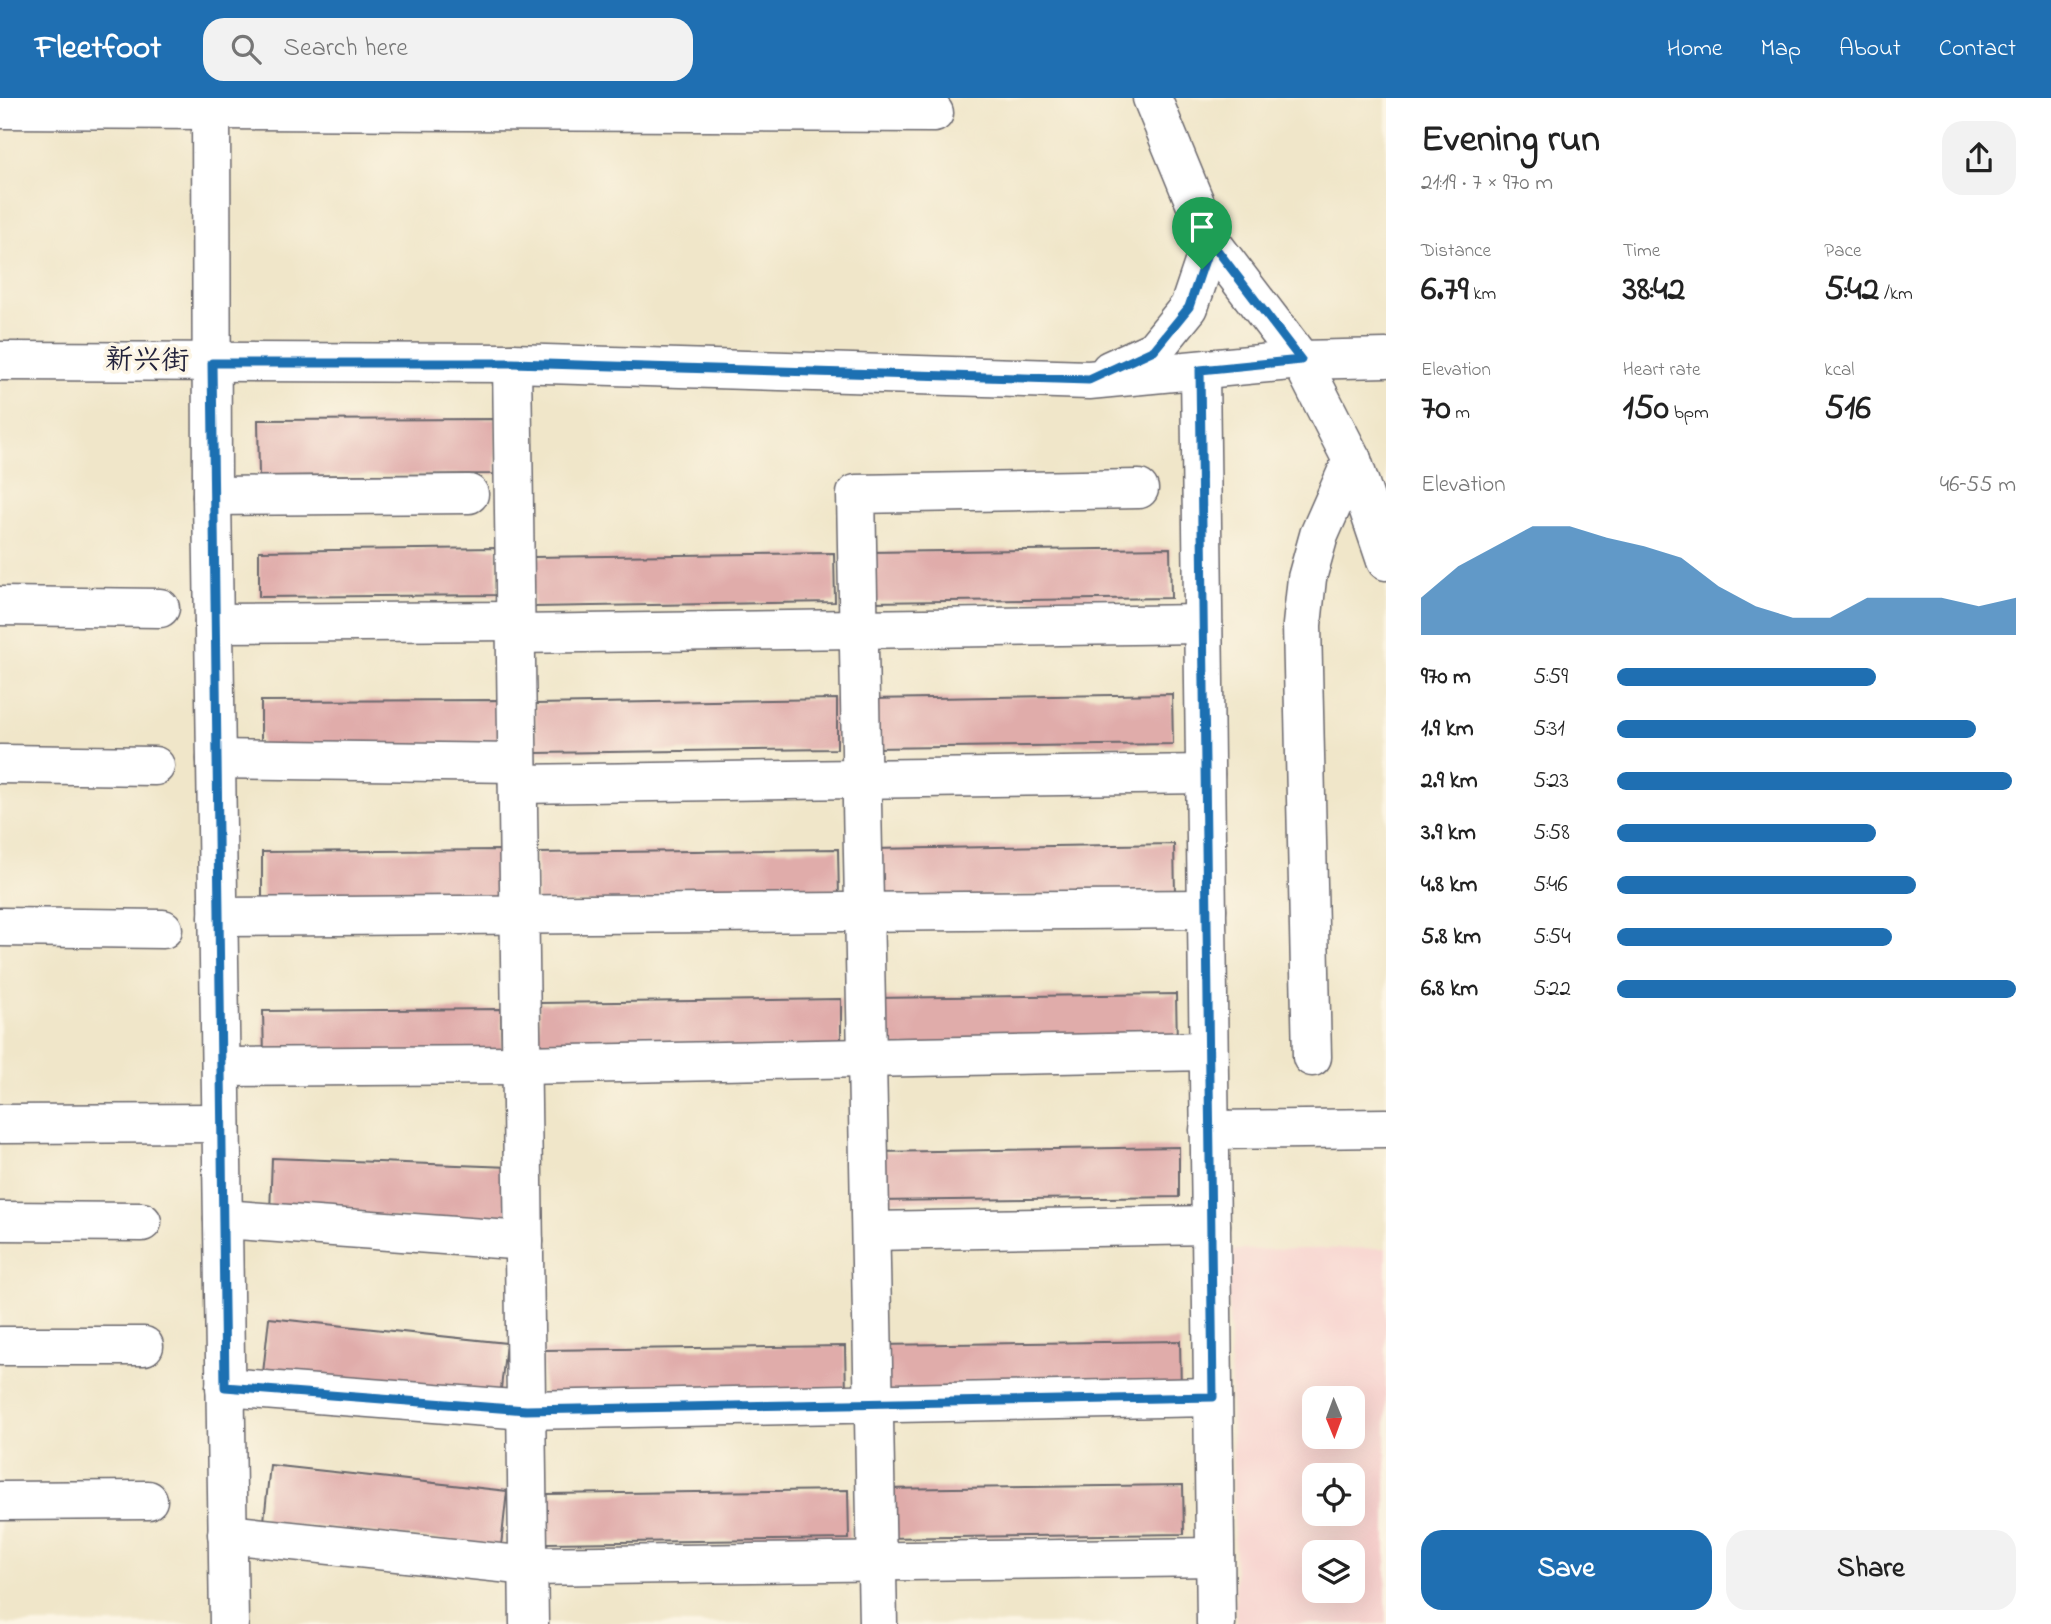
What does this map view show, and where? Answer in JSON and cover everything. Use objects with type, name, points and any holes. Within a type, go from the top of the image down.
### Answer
[{"type":"street","points":[[1152,98],[1211,242],[1301,360],[1352,460],[1386,561]]},
{"type":"street","points":[[211,104],[212,496],[229,1624]]},
{"type":"street","points":[[0,109],[211,104],[934,113]]},
{"type":"street","points":[[1089,380],[1154,350],[1189,307],[1211,242]]},
{"type":"street","name":"新兴街","points":[[0,361],[512,363],[1089,380],[1301,360],[1386,358]]},
{"type":"street","points":[[512,363],[529,1624]]},
{"type":"street","points":[[1200,370],[1216,1624]]},
{"type":"street","points":[[1312,1057],[1302,625],[1307,578],[1319,535],[1352,460]]},
{"type":"street","points":[[878,1624],[856,494],[1139,489]]},
{"type":"street","points":[[212,496],[470,494]]},
{"type":"street","points":[[0,606],[160,608]]},
{"type":"street","points":[[214,623],[516,628],[859,629],[1203,624]]},
{"type":"street","points":[[216,759],[517,774],[862,779],[1205,774]]},
{"type":"street","points":[[0,764],[155,766]]},
{"type":"street","points":[[218,917],[1207,908]]},
{"type":"street","points":[[0,927],[163,929]]},
{"type":"street","points":[[221,1067],[521,1065],[1209,1051]]},
{"type":"street","points":[[0,1124],[221,1124]]},
{"type":"street","points":[[1209,1130],[1386,1128]]},
{"type":"street","points":[[223,1219],[524,1241]]},
{"type":"street","points":[[0,1221],[142,1222]]},
{"type":"street","points":[[871,1231],[1211,1225]]},
{"type":"street","points":[[0,1346],[144,1346]]},
{"type":"street","points":[[225,1387],[526,1410],[1213,1397]]},
{"type":"street","points":[[0,1501],[148,1500]]},
{"type":"street","points":[[227,1534],[528,1566],[1215,1557]]},
{"type":"shaded area","points":[[1386,1248],[1386,1624],[1236,1624],[1228,1250]]},
{"type":"building","points":[[496,419],[496,474],[259,476],[258,420]]},
{"type":"building","points":[[497,548],[497,595],[259,597],[259,551]]},
{"type":"building","points":[[1170,548],[1171,598],[869,602],[868,552]]},
{"type":"building","points":[[834,553],[835,602],[533,607],[533,557]]},
{"type":"building","points":[[1172,694],[1173,744],[871,748],[870,699]]},
{"type":"building","points":[[837,699],[837,749],[536,753],[535,704]]},
{"type":"building","points":[[498,700],[499,756],[261,758],[261,701]]},
{"type":"building","points":[[1174,844],[1175,894],[873,898],[872,849]]},
{"type":"building","points":[[838,849],[839,898],[537,903],[537,853]]},
{"type":"building","points":[[500,850],[500,907],[262,909],[262,852]]},
{"type":"building","points":[[1176,994],[1177,1043],[875,1048],[874,998]]},
{"type":"building","points":[[841,999],[841,1048],[540,1052],[539,1003]]},
{"type":"building","points":[[501,1009],[502,1055],[264,1057],[263,1011]]},
{"type":"building","points":[[1179,1147],[1179,1197],[878,1201],[877,1152]]},
{"type":"building","points":[[272,1158],[510,1167],[508,1222],[270,1213]]},
{"type":"building","points":[[269,1318],[506,1343],[500,1398],[263,1373]]},
{"type":"building","points":[[1180,1341],[1181,1390],[879,1395],[878,1345]]},
{"type":"building","points":[[845,1346],[846,1395],[544,1399],[543,1350]]},
{"type":"building","points":[[270,1465],[507,1491],[501,1546],[264,1521]]},
{"type":"building","points":[[1183,1485],[1184,1534],[882,1538],[881,1489]]},
{"type":"building","points":[[848,1490],[849,1539],[547,1543],[546,1494]]},
{"type":"route","points":[[1211,242],[1301,360],[1200,370],[1213,1397],[526,1410],[225,1387],[212,363],[512,363],[1089,380],[1154,350],[1189,307],[1202,269],[1211,242]]}]
